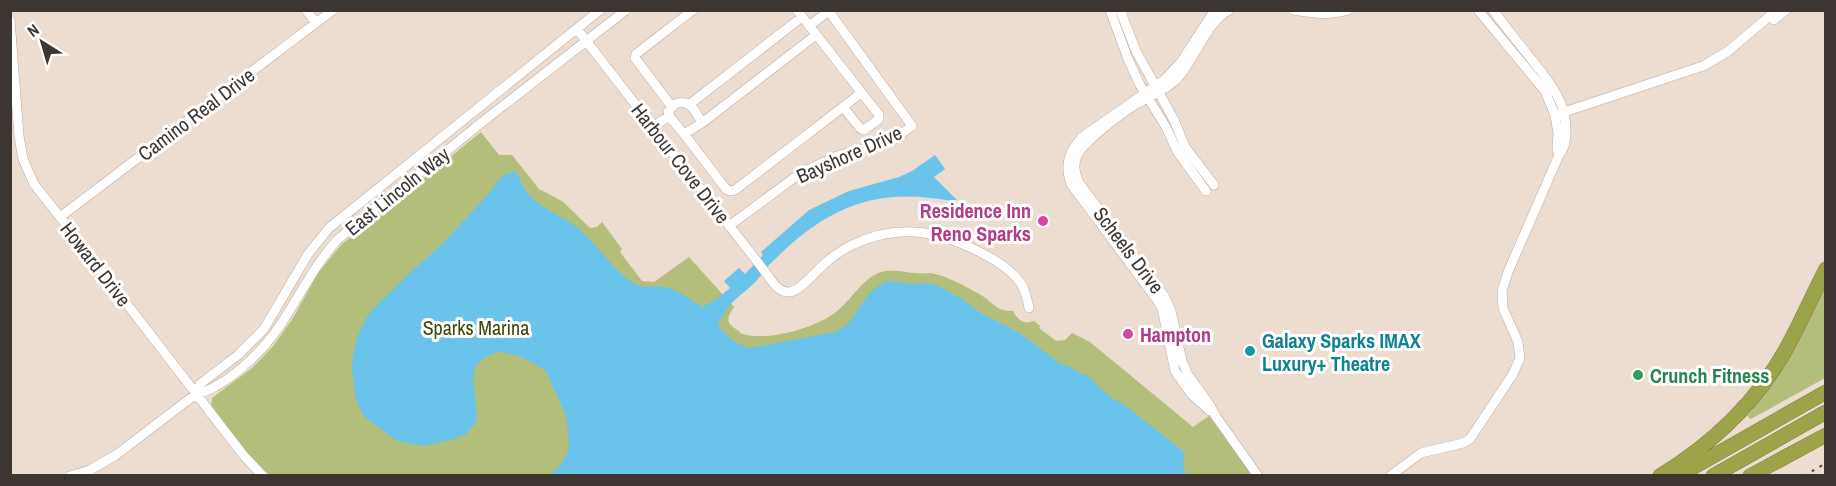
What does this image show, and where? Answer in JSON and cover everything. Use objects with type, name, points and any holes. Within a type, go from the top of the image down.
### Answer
[{"type":"highway","points":[[1660,476],[1714,438],[1756,395],[1784,353],[1826,268]]},
{"type":"highway","points":[[1678,476],[1826,392]]},
{"type":"highway","points":[[1713,476],[1826,412]]},
{"type":"highway","points":[[1750,476],[1826,435]]},
{"type":"street","points":[[306,10],[316,23]]},
{"type":"street","name":"Camino Real Drive","points":[[60,218],[333,10]]},
{"type":"street","name":"East Lincoln Way","points":[[196,394],[200,384],[238,355],[264,329],[308,254],[330,228],[600,10]]},
{"type":"street","name":"East Lincoln Way","points":[[70,476],[90,470],[116,455],[196,394],[212,390],[245,364],[265,345],[288,314],[319,261],[352,226],[626,10]]},
{"type":"street","points":[[693,10],[636,54],[635,58],[684,134],[726,189],[730,191],[735,190],[861,93]]},
{"type":"street","points":[[1110,10],[1128,59],[1146,94],[1181,149],[1210,188]]},
{"type":"street","points":[[1120,10],[1136,51],[1174,120],[1181,149]]},
{"type":"street","points":[[1157,89],[1175,69],[1215,10]]},
{"type":"street","points":[[1216,418],[1186,389],[1175,372],[1162,308],[1125,250],[1098,214],[1092,212],[1071,184],[1067,160],[1073,147],[1082,136],[1146,94],[1177,79],[1216,20],[1229,10]]},
{"type":"street","points":[[1293,10],[1324,14],[1335,14],[1348,10]]},
{"type":"street","points":[[1478,10],[1545,92],[1560,114]]},
{"type":"street","points":[[1390,476],[1421,453],[1470,439],[1517,368],[1520,358],[1520,348],[1504,314],[1502,291],[1508,272],[1566,139],[1551,83],[1493,10]]},
{"type":"street","points":[[1560,114],[1703,66],[1727,52],[1777,10]]},
{"type":"street","points":[[1746,37],[1756,34],[1786,10]]},
{"type":"street","points":[[809,26],[828,11]]},
{"type":"street","name":"Bayshore Drive","points":[[729,226],[802,172],[837,156],[893,140],[912,126],[828,11]]},
{"type":"street","points":[[690,104],[800,14],[879,115],[879,119],[864,130],[843,107]]},
{"type":"street","name":"Howard Drive","points":[[10,20],[18,136],[23,159],[34,184],[244,456],[263,476]]},
{"type":"street","name":"Harbour Cove Drive","points":[[577,29],[778,289],[789,292],[797,289],[826,262],[849,246],[885,234],[914,232],[960,242],[993,261],[1021,283],[1029,308]]},
{"type":"street","points":[[684,134],[702,123],[816,35]]},
{"type":"street","name":"Scheels Drive","points":[[1146,94],[1137,104],[1089,141],[1078,153],[1074,166],[1076,176],[1125,250],[1166,299],[1172,311],[1182,361],[1188,375],[1258,476]]},
{"type":"street","points":[[652,127],[679,102],[690,104],[702,123]]},
{"type":"green space","name":"Sparks Marina","points":[[481,132],[499,155],[512,155],[539,189],[562,201],[590,228],[597,227],[602,222],[622,249],[620,252],[642,281],[654,282],[689,257],[734,307],[728,320],[740,333],[750,336],[776,335],[816,323],[836,312],[864,283],[878,273],[893,270],[937,274],[981,295],[998,308],[1013,311],[1021,321],[1034,321],[1040,326],[1039,328],[1056,341],[1065,340],[1072,333],[1090,342],[1193,427],[1209,416],[1253,475],[270,475],[253,460],[231,433],[211,406],[212,398],[252,368],[274,345],[293,318],[318,273],[341,245]]},
{"type":"green space","points":[[1825,285],[1825,378],[1751,419],[1747,416],[1790,353]]},
{"type":"water","name":"Sparks Marina","points":[[935,155],[945,169],[934,177],[957,200],[923,197],[875,199],[832,215],[792,243],[728,307],[718,325],[721,329],[736,342],[750,348],[835,332],[849,322],[865,299],[879,285],[889,281],[936,285],[965,301],[982,314],[1018,332],[1061,364],[1088,376],[1110,397],[1126,406],[1184,452],[1183,466],[1186,475],[550,475],[567,454],[569,445],[566,415],[546,371],[524,358],[500,351],[487,356],[479,363],[475,371],[473,380],[476,423],[466,434],[425,446],[407,443],[396,440],[362,413],[355,396],[353,354],[357,338],[370,312],[440,246],[502,176],[515,171],[534,200],[583,233],[626,278],[635,284],[643,287],[666,287],[703,307],[730,288],[724,281],[739,268],[745,274],[763,255],[761,252],[809,210],[849,191],[899,177]]},
{"type":"railway","points":[[1804,476],[1826,463]]},
{"type":"place","name":"Residence Inn Reno Sparks","points":[[1043,221]]},
{"type":"place","name":"Hampton","points":[[1128,334]]},
{"type":"place","name":"Galaxy Sparks IMAX Luxury+ Theatre","points":[[1250,351]]},
{"type":"place","name":"Crunch Fitness","points":[[1638,375]]}]
